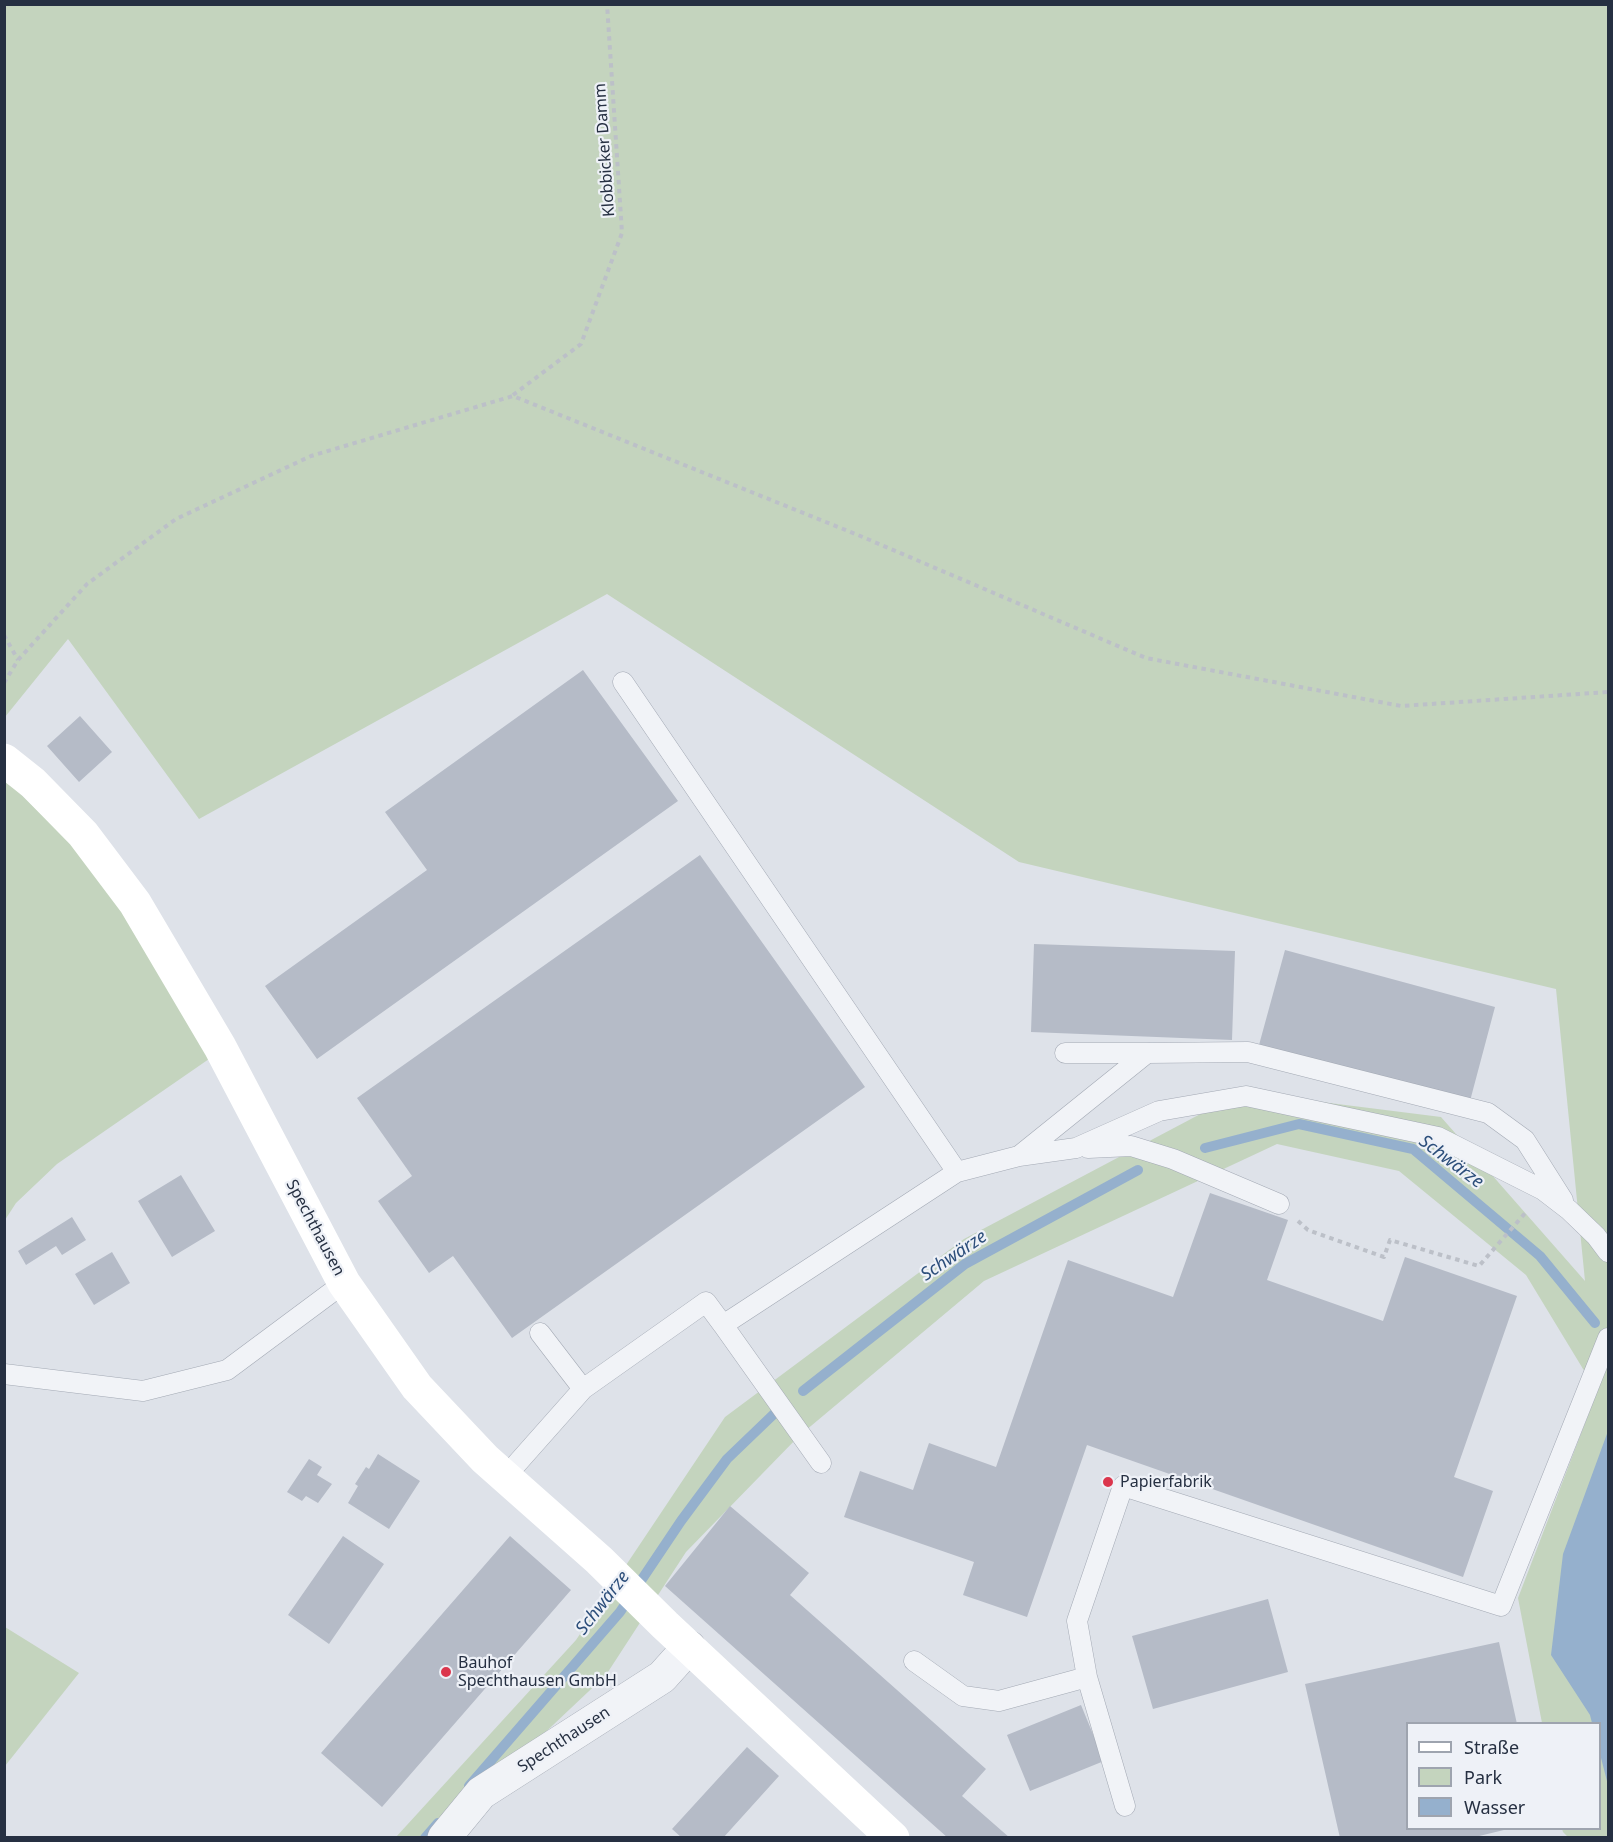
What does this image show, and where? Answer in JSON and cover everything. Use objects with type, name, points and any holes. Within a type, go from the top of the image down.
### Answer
[{"type":"main road","name":"Spechthausen","points":[[4,760],[33,783],[83,834],[135,903],[220,1047],[344,1283],[417,1387],[505,1477],[599,1560],[665,1625],[893,1838]]},
{"type":"street","name":"Spechthausen","points":[[444,1838],[481,1793],[662,1677],[689,1647]]},
{"type":"lane","points":[[623,682],[957,1172]]},
{"type":"lane","points":[[1065,1053],[1248,1052],[1488,1113],[1526,1140],[1569,1210]]},
{"type":"lane","points":[[1019,1156],[1147,1053]]},
{"type":"lane","points":[[1076,1148],[1159,1111],[1246,1096],[1438,1137],[1544,1190],[1596,1236],[1608,1252]]},
{"type":"lane","points":[[723,1325],[957,1172],[1019,1156],[1076,1148],[1131,1146],[1173,1159],[1279,1204]]},
{"type":"lane","points":[[4,1374],[143,1390],[227,1370],[344,1283]]},
{"type":"lane","points":[[505,1477],[583,1389],[706,1302],[821,1463]]},
{"type":"lane","points":[[540,1334],[583,1389]]},
{"type":"lane","points":[[1125,1806],[1087,1677],[1077,1621],[1123,1486],[1501,1606],[1608,1338]]},
{"type":"lane","points":[[914,1661],[963,1696],[999,1701],[1087,1677]]},
{"type":"path","name":"Klobbicker Damm","points":[[513,396],[581,344],[622,232],[607,4]]},
{"type":"path","points":[[4,683],[18,660],[87,584],[176,519],[310,456],[513,396],[858,535],[1146,658],[1401,706],[1608,692]]},
{"type":"path","points":[[4,635],[18,660]]},
{"type":"path","points":[[1279,1204],[1308,1230],[1384,1257],[1390,1240],[1479,1266],[1524,1213]]},
{"type":"green space","points":[[5,5],[1608,5],[1608,1837],[1568,1837],[1563,1832],[1562,1830],[1601,1830],[1601,1722],[1542,1722],[1518,1598],[1597,1392],[1526,1275],[1399,1171],[1277,1144],[984,1281],[799,1436],[686,1552],[606,1675],[481,1793],[444,1837],[396,1837],[576,1640],[725,1417],[964,1239],[1242,1092],[1441,1117],[1585,1281],[1556,989],[1019,862],[607,594],[199,819],[68,639],[5,717]]},
{"type":"green space","points":[[5,779],[70,842],[120,909],[209,1059],[57,1164],[16,1203],[5,1220]]},
{"type":"green space","points":[[5,1627],[79,1673],[5,1766]]},
{"type":"water","points":[[1608,1431],[1608,1785],[1601,1758],[1601,1722],[1592,1722],[1590,1715],[1551,1655],[1563,1554]]},
{"type":"building","points":[[583,670],[678,801],[317,1059],[265,986],[427,870],[385,812]]},
{"type":"building","points":[[80,716],[112,752],[79,782],[47,746]]},
{"type":"building","points":[[700,855],[865,1087],[512,1338],[453,1256],[429,1273],[378,1201],[412,1176],[357,1098]]},
{"type":"building","points":[[1034,944],[1235,951],[1232,1040],[1031,1032]]},
{"type":"building","points":[[1285,950],[1495,1007],[1470,1101],[1259,1045]]},
{"type":"building","points":[[181,1175],[215,1231],[172,1257],[138,1201]]},
{"type":"building","points":[[1210,1193],[1288,1220],[1267,1280],[1383,1321],[1405,1257],[1517,1296],[1454,1477],[1493,1491],[1463,1577],[1087,1445],[1027,1617],[963,1595],[974,1562],[844,1517],[860,1471],[913,1490],[929,1443],[996,1467],[1068,1260],[1173,1297]]},
{"type":"building","points":[[72,1217],[86,1240],[62,1255],[56,1246],[26,1265],[18,1251]]},
{"type":"building","points":[[112,1252],[130,1283],[94,1305],[75,1274]]},
{"type":"building","points":[[378,1454],[420,1481],[389,1529],[348,1503],[358,1486],[355,1484],[366,1467],[369,1469]]},
{"type":"building","points":[[309,1459],[322,1467],[317,1475],[332,1484],[318,1503],[306,1496],[302,1501],[287,1492]]},
{"type":"building","points":[[730,1506],[809,1573],[790,1595],[986,1769],[962,1796],[1010,1838],[948,1838],[665,1586]]},
{"type":"building","points":[[343,1536],[384,1564],[329,1644],[288,1615]]},
{"type":"building","name":"Bauhof Spechthausen GmbH","points":[[510,1536],[571,1590],[382,1807],[321,1753]]},
{"type":"building","points":[[1268,1599],[1288,1672],[1153,1709],[1132,1636]]},
{"type":"building","points":[[1499,1642],[1517,1722],[1406,1722],[1406,1830],[1504,1830],[1471,1838],[1340,1838],[1305,1684]]},
{"type":"building","points":[[1081,1705],[1104,1761],[1030,1791],[1007,1735]]},
{"type":"building","points":[[747,1747],[779,1776],[723,1838],[682,1838],[672,1829]]},
{"type":"waterway","name":"Schwärze","points":[[1205,1148],[1299,1124],[1413,1149],[1540,1256],[1595,1323]]},
{"type":"waterway","name":"Schwärze","points":[[803,1391],[965,1264],[1138,1170]]},
{"type":"waterway","name":"Schwärze","points":[[469,1786],[620,1612],[681,1521],[727,1459],[777,1411]]},
{"type":"waterway","name":"Schwärze","points":[[425,1838],[438,1823]]},
{"type":"place","name":"Papierfabrik","points":[[1108,1482]]},
{"type":"place","name":"Bauhof Spechthausen GmbH","points":[[446,1672]]}]
